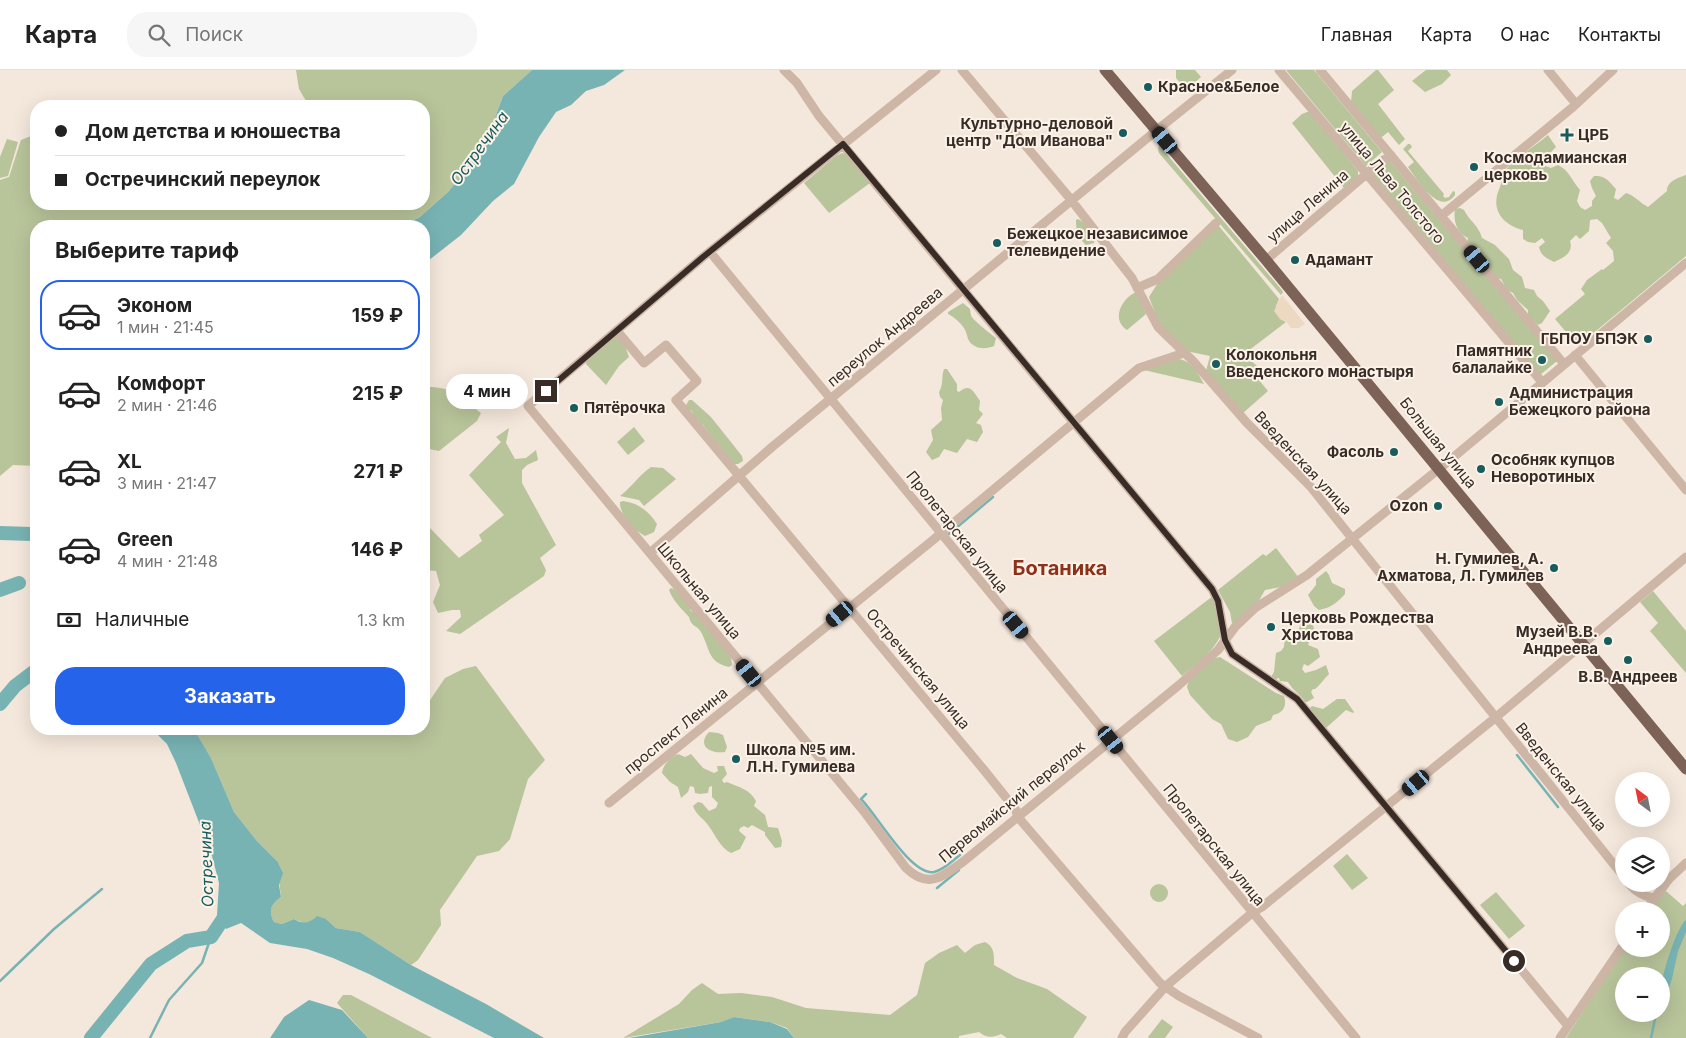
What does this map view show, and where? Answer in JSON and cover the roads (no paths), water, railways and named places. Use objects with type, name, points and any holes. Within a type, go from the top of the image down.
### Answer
[{"type":"main road","name":"Большая улица","points":[[1105,70],[1266,260],[1686,769]]},
{"type":"street","points":[[784,70],[797,83],[819,116],[1212,589],[1218,601],[1228,648],[1238,659],[1297,699],[1568,1026]]},
{"type":"street","points":[[617,331],[710,252],[936,70]]},
{"type":"street","name":"Введенская улица","points":[[962,70],[1072,201],[1132,278],[1158,327],[1247,423],[1310,486],[1615,866]]},
{"type":"street","name":"переулок Андреева","points":[[650,552],[739,476],[1232,70]]},
{"type":"street","name":"улица Льва Толстого","points":[[1279,70],[1542,382]]},
{"type":"street","name":"улица Льва Толстого","points":[[1320,70],[1564,364]]},
{"type":"street","points":[[1548,70],[1576,104]]},
{"type":"street","points":[[1441,216],[1614,70]]},
{"type":"street","name":"улица Ленина","points":[[1266,260],[1366,174],[1391,155]]},
{"type":"street","points":[[1138,288],[1158,279],[1216,222]]},
{"type":"street","name":"Пролетарская улица","points":[[710,252],[1356,1038]]},
{"type":"street","name":"Первомайский переулок","points":[[929,880],[941,877],[964,861],[1179,685],[1218,650],[1234,628],[1255,608],[1307,575],[1439,469],[1686,263]]},
{"type":"street","name":"Школьная улица","points":[[617,331],[528,406],[866,814],[906,868],[914,875],[929,880]]},
{"type":"street","name":"Остречинская улица","points":[[617,331],[644,363],[666,345],[696,380],[676,400],[984,770],[1016,810],[1017,816],[1160,983],[1179,996],[1258,1038]]},
{"type":"street","name":"проспект Ленина","points":[[609,802],[758,683],[1139,368],[1184,354]]},
{"type":"street","points":[[1575,355],[1686,490]]},
{"type":"street","points":[[1122,1038],[1125,1032],[1166,986],[1252,913],[1262,907],[1495,718],[1686,557]]},
{"type":"street","points":[[1651,902],[1669,879],[1686,863]]},
{"type":"street","points":[[1638,892],[1643,896],[1653,898]]},
{"type":"street","points":[[1560,1038],[1615,957]]},
{"type":"water","points":[[532,70],[625,70],[604,85],[586,91],[571,105],[556,112],[539,137],[514,184],[493,201],[461,235],[430,259],[430,220],[415,220],[430,210],[448,192],[475,159],[493,123],[503,96]]},
{"type":"water","points":[[158,735],[198,735],[211,758],[234,812],[257,841],[277,861],[283,873],[279,885],[281,897],[275,902],[271,911],[274,922],[282,924],[294,919],[307,922],[317,916],[326,919],[336,928],[360,932],[411,965],[486,1004],[544,1038],[494,1038],[369,974],[333,958],[307,949],[270,943],[241,923],[226,929],[217,915],[219,883],[212,856],[167,744]]},
{"type":"water","points":[[1686,920],[1686,932],[1678,951],[1670,985],[1670,967],[1665,967],[1682,924]]},
{"type":"water","points":[[309,1000],[342,1010],[368,1038],[270,1038],[284,1017]]},
{"type":"water","points":[[734,1017],[770,1022],[787,1029],[794,1038],[629,1038],[721,1022]]},
{"type":"waterway","points":[[949,534],[993,497]]},
{"type":"waterway","points":[[0,533],[30,534]]},
{"type":"waterway","points":[[0,590],[19,583]]},
{"type":"waterway","points":[[0,704],[15,686],[30,675]]},
{"type":"waterway","points":[[1517,755],[1558,807]]},
{"type":"waterway","points":[[866,794],[861,799],[895,843],[915,865],[925,871],[934,872],[945,867],[960,855]]},
{"type":"waterway","points":[[937,888],[959,870]]},
{"type":"waterway","points":[[0,981],[54,929],[102,889]]},
{"type":"waterway","name":"Остречина","points":[[91,1038],[151,964],[187,941],[211,937],[225,916],[225,905]]},
{"type":"waterway","points":[[150,1038],[169,1000],[202,963],[211,937]]},
{"type":"waterway","points":[[1651,1038],[1654,1022]]},
{"type":"place","name":"Красное&Белое","points":[[1148,87]]},
{"type":"place","name":"Культурно-деловой центр \"Дом Иванова\"","points":[[1123,133]]},
{"type":"place","name":"ЦРБ","points":[[1567,135]]},
{"type":"place","name":"Космодамианская церковь","points":[[1474,167]]},
{"type":"place","name":"Бежецкое независимое телевидение","points":[[997,243]]},
{"type":"place","name":"Адамант","points":[[1295,260]]},
{"type":"place","name":"ГБПОУ БПЭК","points":[[1648,339]]},
{"type":"place","name":"Памятник балалайке","points":[[1542,360]]},
{"type":"place","name":"Колокольня Введенского монастыря","points":[[1216,364]]},
{"type":"place","name":"Администрация Бежецкого района","points":[[1499,402]]},
{"type":"place","name":"Пятёрочка","points":[[574,408]]},
{"type":"place","name":"Фасоль","points":[[1394,452]]},
{"type":"place","name":"Особняк купцов Неворотиных","points":[[1481,469]]},
{"type":"place","name":"Ozon","points":[[1438,506]]},
{"type":"place","name":"Н. Гумилев, А. Ахматова, Л. Гумилев","points":[[1554,568]]},
{"type":"place","name":"Церковь Рождества Христова","points":[[1271,627]]},
{"type":"place","name":"Музей В.В. Андреева","points":[[1608,641]]},
{"type":"place","name":"В.В. Андреев","points":[[1628,660]]},
{"type":"place","name":"Школа №5 им. Л.Н. Гумилева","points":[[736,759]]},
{"type":"district","name":"Ботаника","points":[[1060,568]]}]
